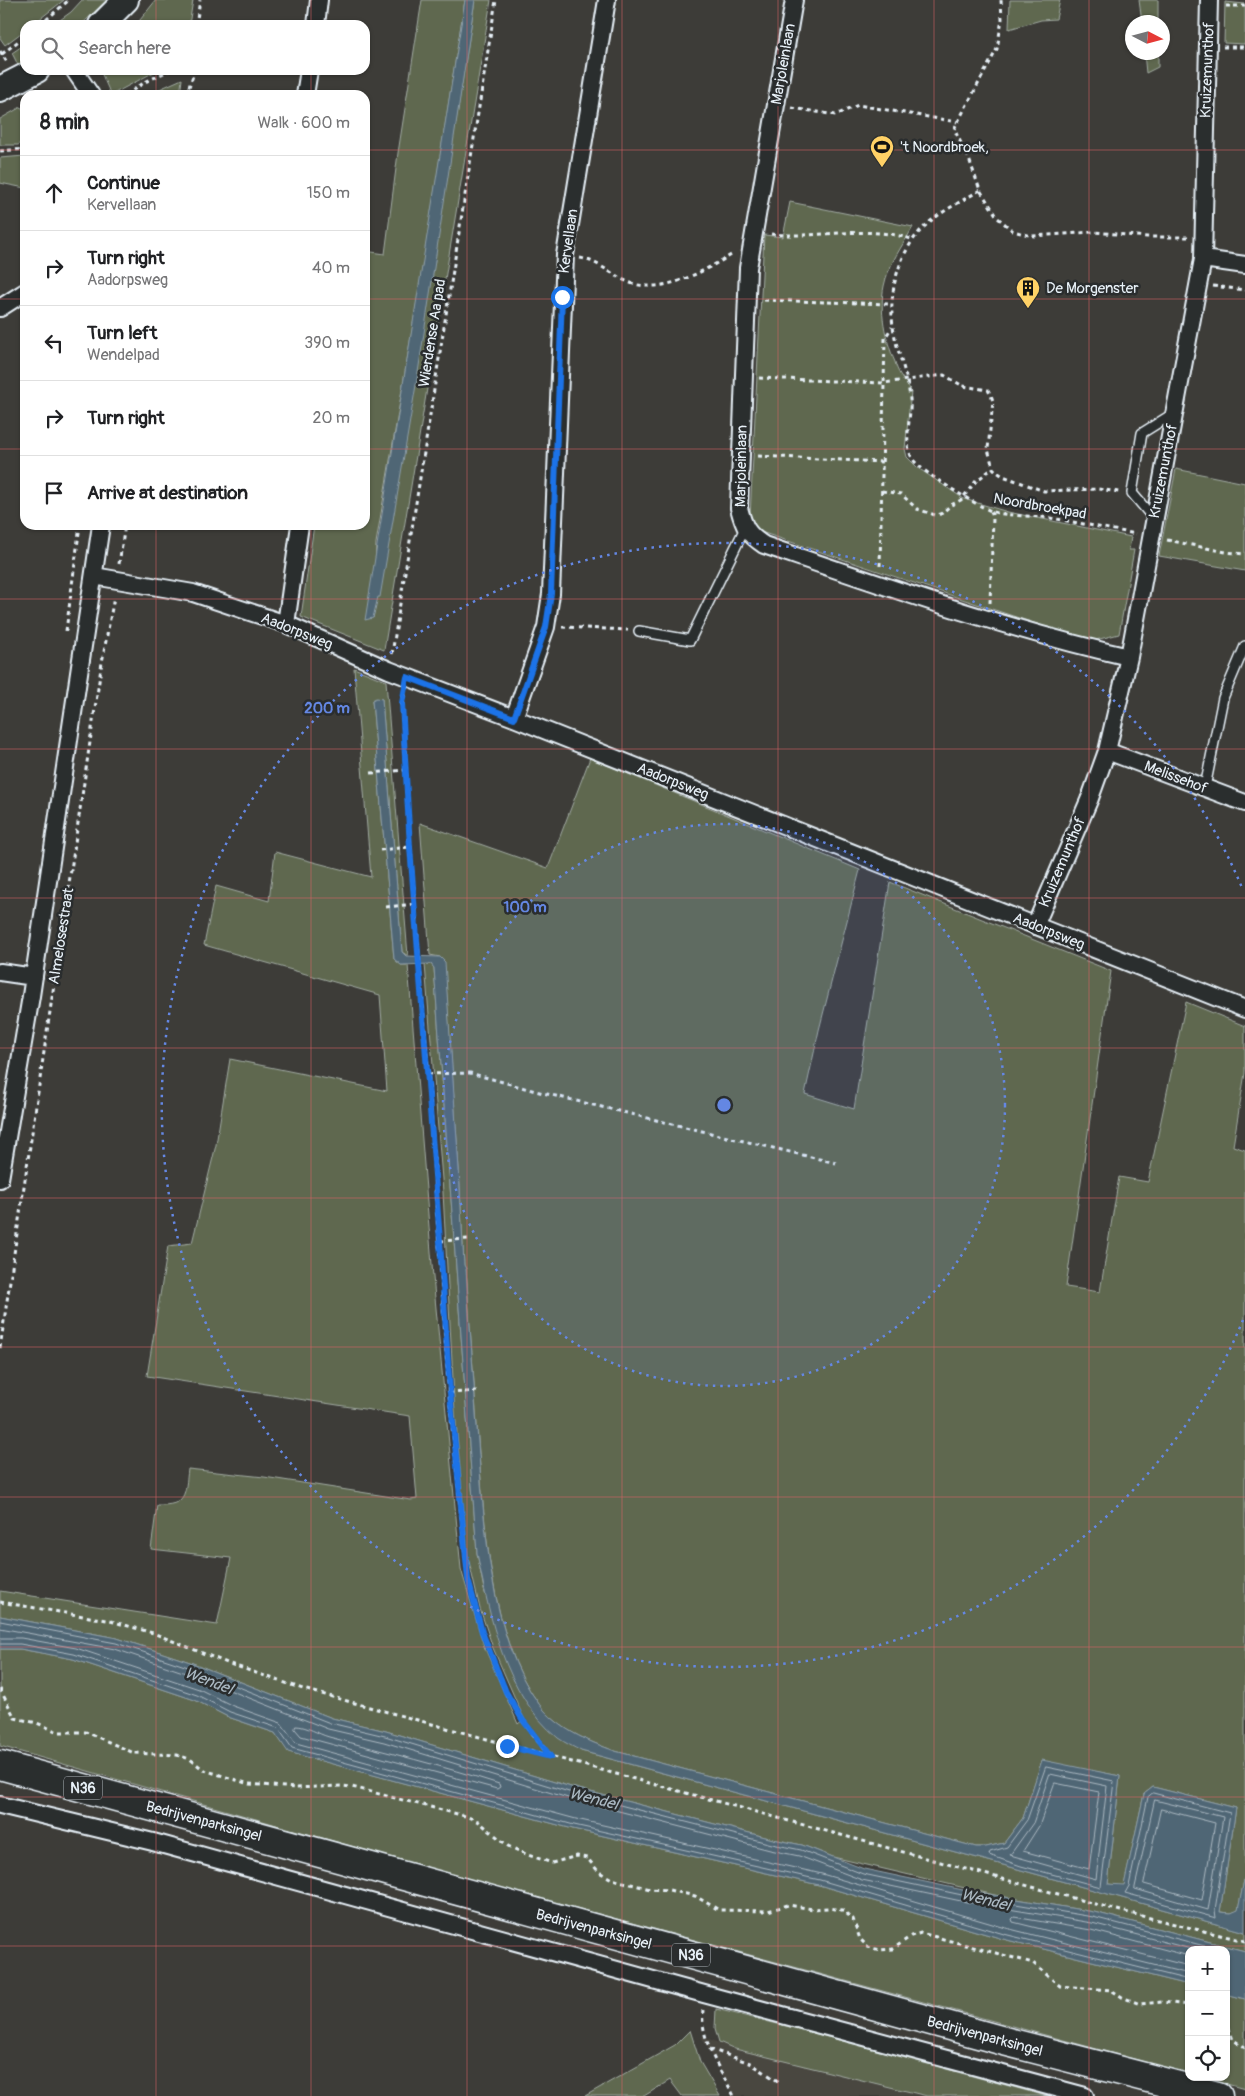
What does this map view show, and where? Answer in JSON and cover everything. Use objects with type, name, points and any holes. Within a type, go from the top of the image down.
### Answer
[{"type":"highway","name":"Bedrijvenparksingel","points":[[0,1765],[1004,2041],[1218,2096]]},
{"type":"street","points":[[106,20],[126,0]]},
{"type":"street","points":[[317,20],[319,0]]},
{"type":"street","name":"Kervellaan","points":[[514,718],[546,627],[551,594],[565,255],[607,0]]},
{"type":"street","name":"Marjoleinlaan","points":[[794,0],[752,242],[746,299],[739,508],[745,528],[754,539],[764,545],[876,583],[1079,646],[1129,657]]},
{"type":"street","name":"Kruizemunthof","points":[[1035,926],[1108,751],[1129,657],[1203,259],[1209,0]]},
{"type":"street","points":[[0,89],[27,75]]},
{"type":"street","points":[[77,75],[88,90]]},
{"type":"street","points":[[306,90],[308,75]]},
{"type":"street","points":[[1203,259],[1245,265]]},
{"type":"street","points":[[0,308],[20,295]]},
{"type":"street","name":"Almelosestraat","points":[[0,1178],[34,977],[100,530]]},
{"type":"street","points":[[286,624],[299,530]]},
{"type":"street","name":"Aadorpsweg","points":[[94,576],[193,593],[286,624],[389,670],[1245,1009]]},
{"type":"street","name":"Melissehof","points":[[1108,751],[1245,803]]},
{"type":"street","name":"Almelosestraat","points":[[0,972],[34,977]]},
{"type":"street","points":[[0,1804],[152,1842],[704,1994],[1085,2096]]},
{"type":"lane","points":[[1154,519],[1132,493],[1142,433],[1174,413]]},
{"type":"lane","points":[[639,631],[690,640],[745,528]]},
{"type":"lane","points":[[1205,787],[1224,698],[1245,646]]},
{"type":"path","points":[[46,20],[69,0]]},
{"type":"path","points":[[197,20],[200,0]]},
{"type":"path","name":"Wierdense Aa pad","points":[[389,670],[496,0]]},
{"type":"path","points":[[1001,0],[1002,19],[996,49],[954,129],[969,159],[980,190],[1002,222],[1013,231],[1022,235],[1037,236],[1094,232],[1147,237],[1204,237]]},
{"type":"path","points":[[1,53],[20,40]]},
{"type":"path","points":[[133,90],[160,75]]},
{"type":"path","points":[[188,90],[193,75]]},
{"type":"path","points":[[775,106],[836,115],[858,105],[958,122]]},
{"type":"path","points":[[0,151],[20,149]]},
{"type":"path","name":"Noordbroekpad","points":[[980,190],[933,219],[923,228],[914,240],[895,280],[891,304],[893,326],[908,378],[910,401],[909,452],[915,462],[964,496],[991,511],[1051,518],[1226,552],[1245,554]]},
{"type":"path","points":[[565,255],[589,259],[633,283],[658,285],[677,281],[705,270],[738,252],[764,234],[792,236],[875,232],[897,234],[914,240]]},
{"type":"path","points":[[1198,283],[1245,290]]},
{"type":"path","points":[[746,299],[891,304]]},
{"type":"path","points":[[876,583],[880,566],[885,338],[893,326]]},
{"type":"path","points":[[743,378],[884,383],[908,378],[944,375],[963,386],[988,390],[993,401],[988,449],[993,468],[1003,476],[1044,492],[1098,489],[1119,492]]},
{"type":"path","points":[[741,456],[882,462]]},
{"type":"path","points":[[882,491],[901,494],[916,509],[935,515],[945,512],[964,496],[976,481],[993,468]]},
{"type":"path","points":[[990,619],[993,518],[991,511]]},
{"type":"path","points":[[74,575],[79,530]]},
{"type":"path","name":"Almelosestraat","points":[[0,1348],[101,668],[124,530]]},
{"type":"path","points":[[546,627],[639,631]]},
{"type":"path","points":[[407,677],[402,703],[410,847],[450,1393],[468,1579],[482,1632],[506,1692],[522,1719],[551,1757]]},
{"type":"path","points":[[371,772],[405,770]]},
{"type":"path","points":[[380,850],[410,847]]},
{"type":"path","points":[[386,907],[415,904]]},
{"type":"path","points":[[428,1074],[470,1073],[543,1093],[836,1163]]},
{"type":"path","points":[[440,1241],[468,1239]]},
{"type":"path","points":[[450,1393],[478,1391]]},
{"type":"path","points":[[0,1602],[107,1620],[153,1633],[227,1663],[303,1689],[1107,1907],[1245,1941]]},
{"type":"path","points":[[0,1689],[14,1718],[37,1723],[58,1732],[86,1732],[134,1753],[177,1756],[190,1759],[204,1770],[249,1784],[296,1788],[341,1786],[393,1796],[478,1821],[508,1846],[528,1855],[552,1863],[577,1856],[587,1858],[599,1872],[612,1879],[650,1889],[669,1890],[695,1896],[719,1910],[768,1911],[788,1905],[813,1909],[828,1908],[842,1910],[853,1919],[860,1939],[868,1946],[880,1950],[893,1949],[911,1936],[921,1933],[1033,1963],[1060,1986],[1111,1990],[1122,1997],[1140,2004],[1162,2002],[1185,2005]]},
{"type":"path","points":[[704,1994],[702,2021],[709,2048],[734,2096]]},
{"type":"path","points":[[1230,2033],[1232,2040],[1245,2047]]},
{"type":"path","points":[[709,2048],[750,2063],[781,2083]]},
{"type":"shaded area","points":[[701,2036],[735,2049],[927,2096],[735,2096]]},
{"type":"green space","points":[[0,0],[64,0],[38,20],[20,20],[20,34],[5,45],[0,38]]},
{"type":"green space","points":[[82,0],[107,0],[86,20],[60,20],[71,12]]},
{"type":"green space","points":[[156,0],[193,0],[190,20],[140,20]]},
{"type":"green space","points":[[422,0],[465,0],[376,543],[373,618],[433,268],[475,0],[491,0],[384,650],[301,617],[313,530],[370,530],[370,252],[385,254],[398,153]]},
{"type":"green space","points":[[1010,0],[1060,0],[1056,19],[1041,20],[1009,29]]},
{"type":"green space","points":[[1139,0],[1158,0],[1158,15],[1141,15]]},
{"type":"green space","points":[[1225,2],[1245,4],[1245,44],[1224,43]]},
{"type":"green space","points":[[20,47],[20,64],[18,65],[12,53]]},
{"type":"green space","points":[[1145,60],[1158,60],[1158,67],[1146,73]]},
{"type":"green space","points":[[102,75],[148,75],[120,90],[109,90]]},
{"type":"green space","points":[[182,79],[181,90],[157,90]]},
{"type":"green space","points":[[20,108],[20,144],[0,145],[0,119]]},
{"type":"green space","points":[[20,156],[20,187],[0,183],[0,158]]},
{"type":"green space","points":[[790,202],[913,227],[889,270],[884,286],[882,305],[888,344],[898,371],[911,392],[905,449],[907,457],[918,468],[964,499],[1008,512],[1131,537],[1129,550],[1134,550],[1119,634],[1092,641],[1067,634],[758,531],[751,524],[764,235],[783,237]]},
{"type":"green space","points":[[1176,469],[1245,483],[1245,571],[1159,556]]},
{"type":"green space","points":[[354,668],[386,681],[408,956],[402,952],[382,699],[372,700],[394,959],[401,965],[408,965],[433,1277],[461,1569],[484,1646],[518,1724],[524,1719],[493,1648],[480,1609],[467,1553],[454,1399],[443,1192],[425,964],[431,964],[434,968],[477,1553],[484,1590],[514,1681],[581,1751],[1245,1932],[1245,1951],[1094,1912],[999,1896],[833,1857],[802,1845],[571,1787],[386,1731],[332,1718],[190,1662],[117,1638],[0,1616],[0,1591],[217,1625],[231,1558],[151,1549],[157,1505],[174,1503],[183,1497],[188,1469],[264,1477],[411,1500],[417,1499],[410,1416],[147,1376],[168,1246],[192,1243],[216,1145],[230,1059],[387,1091],[380,995],[204,945],[216,886],[269,901],[275,852],[371,877]]},
{"type":"green space","points":[[590,758],[860,870],[819,1030],[805,1094],[854,1109],[890,882],[1111,971],[1066,1287],[1100,1292],[1119,1177],[1148,1182],[1186,1002],[1245,1026],[1245,1073],[1233,1146],[1245,1150],[1245,1875],[1238,1911],[1231,1913],[1220,1912],[1236,1808],[1153,1787],[1144,1794],[1124,1886],[1108,1884],[1120,1776],[1042,1761],[1023,1818],[1004,1843],[976,1847],[604,1747],[574,1733],[555,1720],[539,1704],[523,1677],[510,1646],[500,1613],[487,1541],[480,1471],[466,1269],[464,1265],[446,984],[440,957],[430,955],[420,823],[548,868]]},
{"type":"green space","points":[[0,1649],[20,1649],[73,1659],[195,1700],[228,1717],[275,1733],[289,1752],[573,1829],[819,1885],[1003,1939],[1185,1984],[1185,2073],[403,1861],[0,1746]]},
{"type":"green space","points":[[1230,1995],[1245,1999],[1245,2089],[1216,2081],[1230,2081]]},
{"type":"green space","points":[[716,2009],[798,2029],[1046,2096],[927,2096],[735,2049],[719,2042],[715,2028]]},
{"type":"green space","points":[[690,2030],[700,2062],[720,2096],[682,2096],[670,2080],[644,2096],[585,2096],[675,2045]]},
{"type":"water","points":[[465,0],[475,0],[417,379],[380,597],[378,597],[373,618],[365,620]]},
{"type":"water","points":[[376,698],[382,699],[402,952],[406,956],[440,957],[445,962],[464,1265],[466,1269],[483,1508],[492,1579],[510,1647],[523,1677],[539,1704],[564,1727],[594,1743],[615,1751],[976,1847],[1004,1843],[1023,1818],[1042,1760],[1120,1776],[1108,1884],[1124,1885],[1144,1794],[1153,1787],[1236,1808],[1220,1912],[1231,1913],[1238,1910],[1245,1875],[1245,1932],[581,1751],[558,1738],[540,1720],[524,1699],[502,1653],[494,1628],[477,1553],[434,968],[431,964],[401,965],[394,959],[372,700]]},
{"type":"water","name":"Wendel","points":[[0,1616],[117,1638],[190,1662],[332,1718],[386,1731],[571,1787],[802,1845],[864,1869],[963,1890],[1094,1912],[1226,1946],[1185,1946],[1185,1984],[1003,1939],[819,1885],[573,1829],[288,1752],[275,1733],[228,1717],[195,1700],[73,1659],[20,1649],[0,1649]]},
{"type":"water","points":[[1230,1947],[1245,1951],[1245,1999],[1230,1995]]},
{"type":"place","name":"'t Noordbroek,","points":[[882,168]]},
{"type":"place","name":"De Morgenster","points":[[1028,309]]},
{"type":"route","points":[[507,1746],[551,1757],[522,1719],[506,1692],[482,1632],[468,1579],[450,1393],[410,847],[402,703],[407,677],[514,718],[546,627],[551,594],[562,297]]}]
